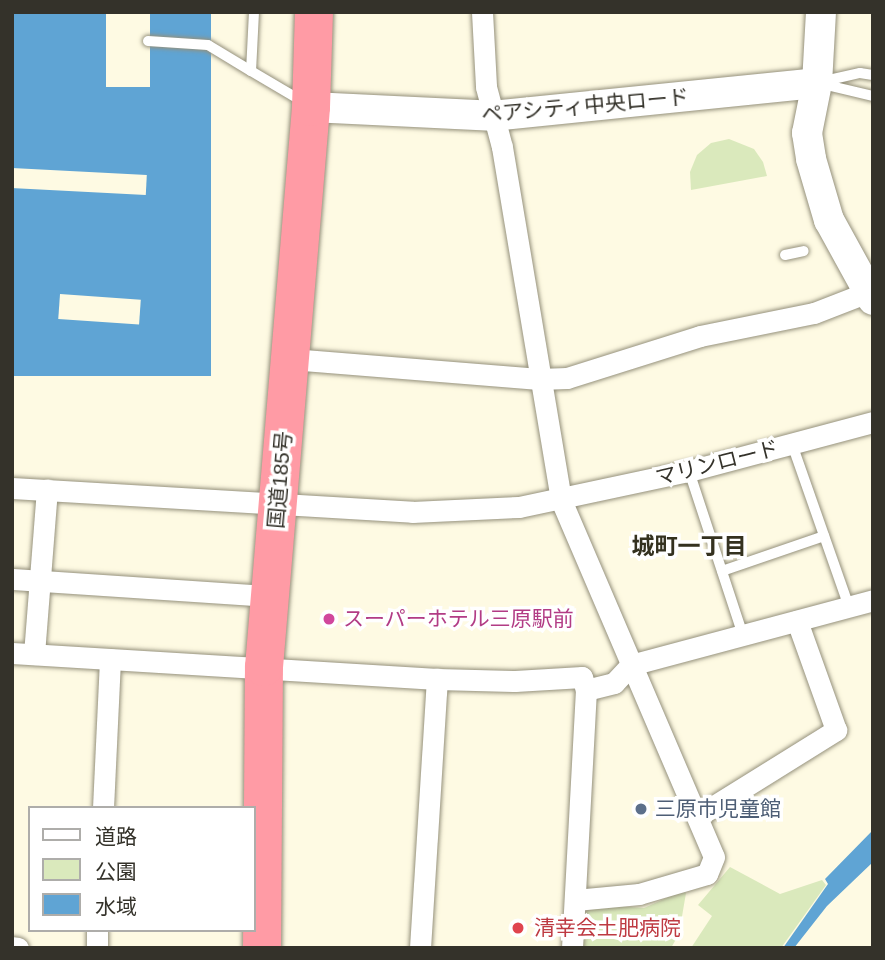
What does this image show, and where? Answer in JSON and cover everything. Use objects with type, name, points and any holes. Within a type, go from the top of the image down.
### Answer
[{"type":"highway","name":"国道185号","points":[[261,948],[264,667],[311,107],[314,12]]},
{"type":"street","points":[[482,12],[486,87],[502,147],[561,500],[714,857],[707,874],[639,894],[575,900]]},
{"type":"street","points":[[290,359],[539,379],[568,378],[700,336],[814,313],[871,296],[834,232],[813,172],[807,133],[817,83],[821,12]]},
{"type":"street","name":"ペアシティ中央ロード","points":[[311,107],[492,116],[817,83]]},
{"type":"street","name":"マリンロード","points":[[12,488],[412,512],[519,507],[689,471],[873,422]]},
{"type":"street","points":[[34,654],[47,490]]},
{"type":"street","points":[[12,579],[270,596]]},
{"type":"street","points":[[586,690],[614,683],[632,664],[873,600]]},
{"type":"street","points":[[698,816],[836,730],[797,621]]},
{"type":"street","points":[[12,653],[436,679],[515,681],[582,677],[586,690],[572,948]]},
{"type":"street","points":[[103,806],[110,659]]},
{"type":"street","points":[[420,948],[436,679]]},
{"type":"street","points":[[12,947],[18,948]]},
{"type":"lane","points":[[251,71],[254,12]]},
{"type":"lane","points":[[148,41],[208,45],[311,107]]},
{"type":"lane","points":[[817,83],[860,72],[873,75]]},
{"type":"lane","points":[[817,83],[873,96]]},
{"type":"lane","points":[[785,255],[804,251]]},
{"type":"lane","points":[[792,444],[849,607]]},
{"type":"lane","points":[[689,471],[743,635]]},
{"type":"lane","points":[[722,571],[824,536]]},
{"type":"green space","points":[[729,139],[754,149],[763,162],[767,176],[691,190],[690,172],[697,155],[711,143]]},
{"type":"green space","points":[[730,867],[780,894],[822,880],[826,885],[781,948],[691,948],[712,916],[698,905]]},
{"type":"green space","points":[[682,891],[686,893],[679,934],[671,948],[579,948],[582,914],[590,909],[601,905],[644,908]]},
{"type":"water","points":[[12,12],[211,12],[211,376],[12,376]]},
{"type":"water","points":[[873,830],[873,862],[827,906],[794,948],[783,948],[828,884],[825,879]]},
{"type":"pier","points":[[106,12],[150,12],[150,87],[106,87]]},
{"type":"pier","points":[[12,168],[147,175],[146,195],[12,188]]},
{"type":"pier","points":[[60,294],[141,300],[139,325],[58,319]]},
{"type":"place","name":"スーパーホテル三原駅前","points":[[329,619]]},
{"type":"place","name":"三原市児童館","points":[[641,809]]},
{"type":"place","name":"清幸会土肥病院","points":[[518,928]]},
{"type":"district","name":"城町一丁目","points":[[689,546]]}]
